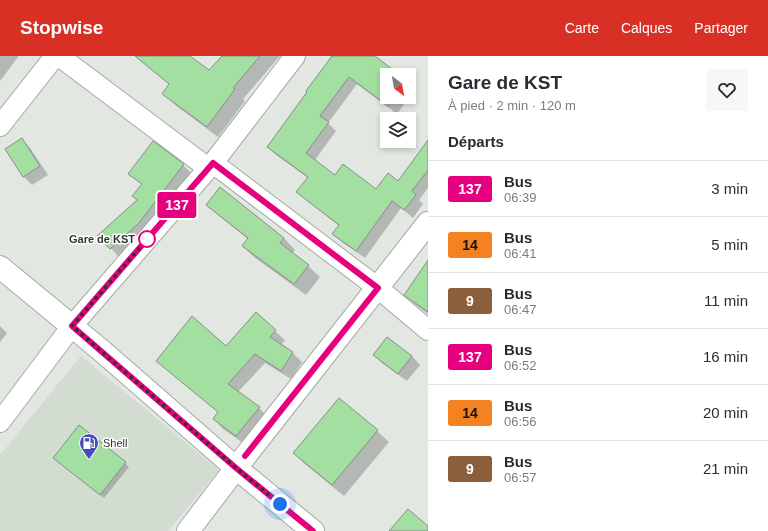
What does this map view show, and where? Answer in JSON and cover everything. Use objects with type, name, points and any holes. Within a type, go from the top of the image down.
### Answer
[{"type":"main road","points":[[188,531],[428,223]]},
{"type":"main road","points":[[0,267],[72,326],[236,468],[313,531]]},
{"type":"street","points":[[0,126],[55,56]]},
{"type":"street","points":[[59,56],[211,165],[378,288],[428,330]]},
{"type":"street","points":[[0,422],[72,326],[211,165],[295,56]]},
{"type":"shaded area","points":[[81,356],[219,470],[168,531],[0,531],[0,455]]},
{"type":"building","points":[[135,56],[190,56],[209,70],[222,56],[260,56],[233,88],[235,89],[207,127],[162,94],[169,84]]},
{"type":"building","points":[[332,56],[375,56],[391,68],[380,68],[380,100],[349,77],[320,116],[329,122],[306,153],[335,175],[343,164],[376,189],[388,173],[398,181],[428,140],[428,170],[412,191],[416,195],[404,210],[392,201],[356,251],[332,234],[339,225],[296,192],[308,177],[267,147],[307,92],[306,91]]},
{"type":"building","points":[[22,138],[40,166],[23,177],[5,149]]},
{"type":"building","points":[[153,141],[184,164],[139,223],[110,249],[97,236],[137,200],[132,196],[142,184],[128,174]]},
{"type":"building","points":[[220,187],[284,238],[280,243],[309,265],[294,284],[242,246],[248,238],[206,205]]},
{"type":"building","points":[[428,260],[428,312],[404,295]]},
{"type":"building","points":[[256,312],[276,330],[270,337],[293,352],[281,371],[255,354],[228,384],[260,407],[236,436],[213,419],[218,412],[156,361],[192,316],[226,346]]},
{"type":"building","points":[[387,337],[412,356],[398,374],[373,355]]},
{"type":"building","points":[[339,398],[378,430],[332,485],[293,453]]},
{"type":"building","name":"Shell","points":[[79,425],[126,462],[100,495],[53,458]]},
{"type":"building","points":[[408,509],[428,526],[428,531],[389,531]]},
{"type":"bus line","name":"137","points":[[245,456],[378,288],[213,163],[72,326],[236,468],[313,531]]},
{"type":"place","name":"Gare de KST","points":[[147,239]]},
{"type":"place","name":"Shell","points":[[89,460]]},
{"type":"route","points":[[147,239],[150,236],[72,326],[236,468],[280,504]]}]
